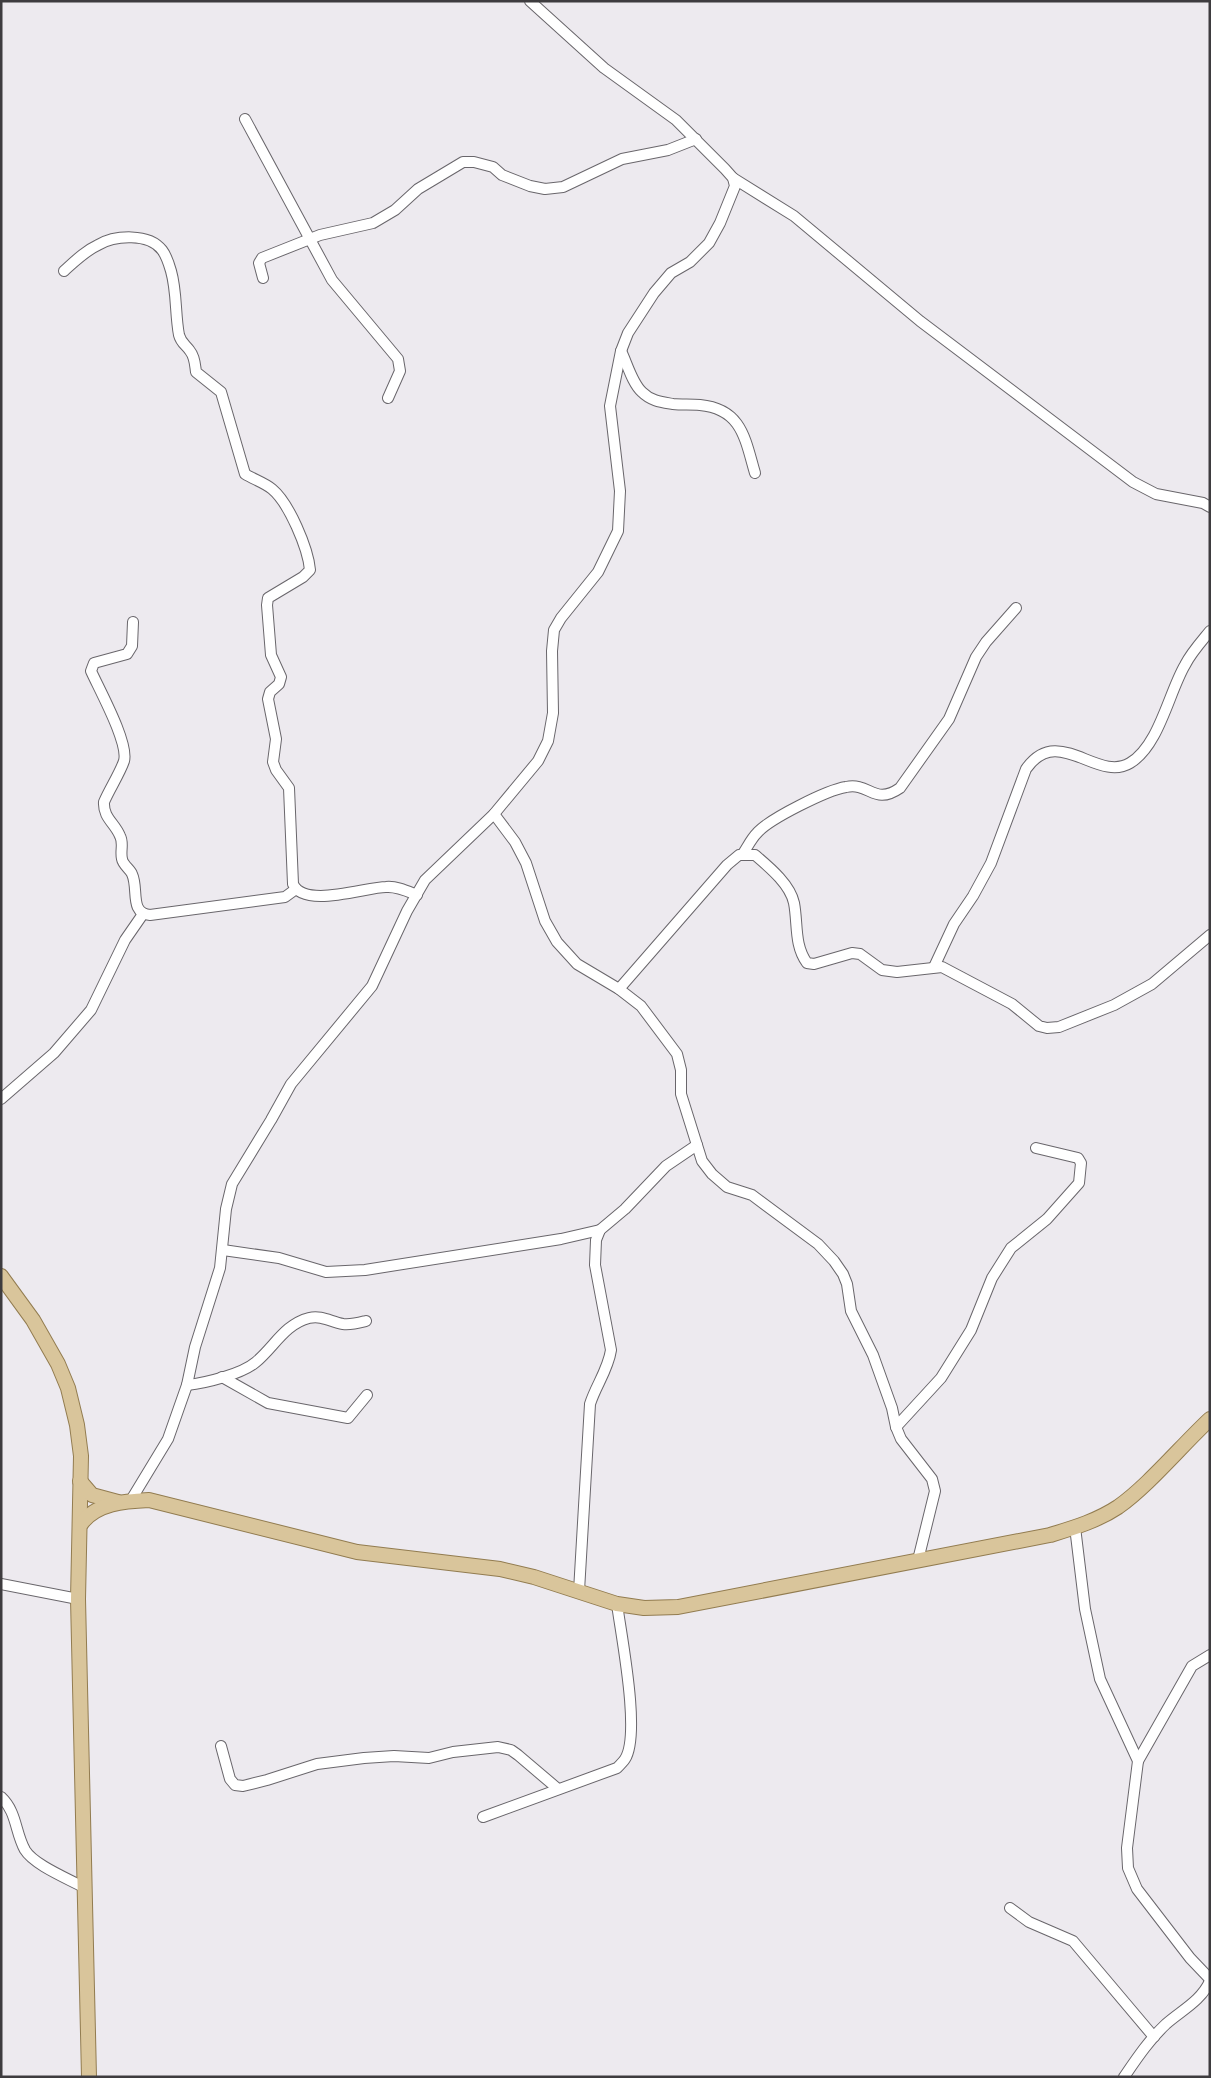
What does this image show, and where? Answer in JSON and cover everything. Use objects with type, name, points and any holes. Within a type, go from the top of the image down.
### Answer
[{"type":"main road","points":[[1,1276],[42,1334],[68,1388],[77,1425],[81,1524],[78,1599],[89,2077]]},
{"type":"main road","points":[[80,1481],[92,1495],[125,1501],[161,1502],[357,1552],[500,1569],[534,1577],[617,1604],[644,1608],[678,1607],[1050,1535],[1075,1527],[1117,1507],[1135,1492],[1210,1418]]},
{"type":"main road","points":[[81,1524],[89,1514],[125,1501]]},
{"type":"street","points":[[530,1],[604,68],[676,120],[733,178],[794,216],[920,321],[977,362],[1133,482],[1156,494],[1203,503],[1210,507]]},
{"type":"street","points":[[246,119],[308,240],[332,280],[398,359],[400,371],[388,398]]},
{"type":"street","points":[[263,278],[259,263],[262,258],[308,240],[373,223],[394,210],[418,189],[463,162],[474,162],[493,167],[502,175],[530,186],[545,189],[563,187],[622,159],[668,150],[696,139]]},
{"type":"street","points":[[125,1501],[168,1439],[187,1385],[195,1347],[220,1268],[226,1208],[232,1184],[291,1084],[372,986],[425,880],[442,861],[494,814],[538,761],[548,741],[553,713],[552,652],[554,630],[560,618],[598,572],[618,530],[620,490],[610,406],[621,351],[628,333],[654,293],[670,274],[690,262],[709,242],[730,200],[735,186],[733,178]]},
{"type":"street","points":[[64,270],[99,244],[118,239],[136,238],[152,241],[163,250],[171,270],[177,299],[179,335],[182,342],[194,359],[198,375],[211,382],[221,392],[245,474],[270,487],[278,494],[287,508],[309,559],[310,570],[303,577],[268,598],[267,605],[271,655],[282,677],[279,684],[270,692],[268,699],[276,739],[273,762],[276,770],[289,788],[293,884],[296,890],[302,894],[332,895],[386,886],[417,895]]},
{"type":"street","points":[[621,351],[640,391],[650,398],[682,405],[700,405],[717,408],[731,414],[741,428],[755,473]]},
{"type":"street","points":[[619,989],[727,865],[742,855],[757,832],[795,808],[846,787],[857,787],[883,796],[889,796],[900,788],[949,719],[976,657],[986,642],[1016,608]]},
{"type":"street","points":[[133,622],[132,646],[127,654],[94,663],[91,671],[118,727],[124,756],[103,808],[106,817],[121,836],[122,859],[134,880],[136,905],[143,914]]},
{"type":"street","points":[[934,967],[954,924],[973,896],[991,863],[1026,769],[1033,759],[1044,751],[1055,751],[1108,766],[1121,767],[1131,763],[1151,740],[1171,701],[1184,666],[1210,631]]},
{"type":"street","points":[[494,814],[515,842],[526,863],[545,921],[557,942],[578,964],[619,989],[641,1006],[662,1032],[676,1054],[681,1070],[681,1094],[702,1161],[727,1188],[752,1195],[818,1244],[834,1261],[847,1284],[851,1311],[873,1355],[892,1408],[896,1427],[902,1439],[932,1479],[936,1491],[918,1560]]},
{"type":"street","points":[[742,855],[754,855],[784,883],[794,902],[798,941],[801,955],[807,963],[814,964],[852,953],[860,954],[882,970],[897,972],[934,967],[950,970],[1012,1004],[1039,1026],[1047,1028],[1059,1027],[1114,1005],[1152,984],[1210,934]]},
{"type":"street","points":[[143,914],[196,910],[285,897],[296,890]]},
{"type":"street","points":[[1,1099],[54,1053],[91,1010],[125,940],[143,914]]},
{"type":"street","points":[[223,1250],[279,1258],[326,1272],[365,1270],[561,1239],[600,1230],[625,1209],[666,1166],[697,1145]]},
{"type":"street","points":[[896,1427],[941,1378],[971,1330],[992,1278],[1011,1248],[1047,1220],[1079,1183],[1081,1164],[1078,1158],[1036,1148]]},
{"type":"street","points":[[579,1591],[590,1404],[594,1390],[610,1362],[612,1350],[595,1265],[596,1240],[600,1230]]},
{"type":"street","points":[[187,1385],[222,1377],[248,1368],[258,1362],[279,1338],[294,1325],[309,1318],[323,1317],[342,1324],[366,1321]]},
{"type":"street","points":[[222,1377],[268,1402],[334,1417],[348,1418],[367,1396]]},
{"type":"street","points":[[1075,1527],[1084,1609],[1100,1679],[1138,1761]]},
{"type":"street","points":[[1,1584],[78,1599]]},
{"type":"street","points":[[483,1817],[617,1768],[626,1759],[631,1712],[617,1604]]},
{"type":"street","points":[[1124,2077],[1154,2037],[1182,2011],[1199,1999],[1210,1980],[1190,1958],[1137,1889],[1128,1868],[1127,1848],[1138,1761],[1192,1666],[1210,1655]]},
{"type":"street","points":[[221,1746],[230,1779],[235,1785],[243,1786],[326,1763],[394,1756],[429,1758],[453,1752],[498,1747],[511,1750],[558,1789]]},
{"type":"street","points":[[1,1797],[9,1805],[27,1852],[38,1862],[85,1888]]},
{"type":"street","points":[[1010,1908],[1030,1922],[1073,1941],[1154,2037]]}]
